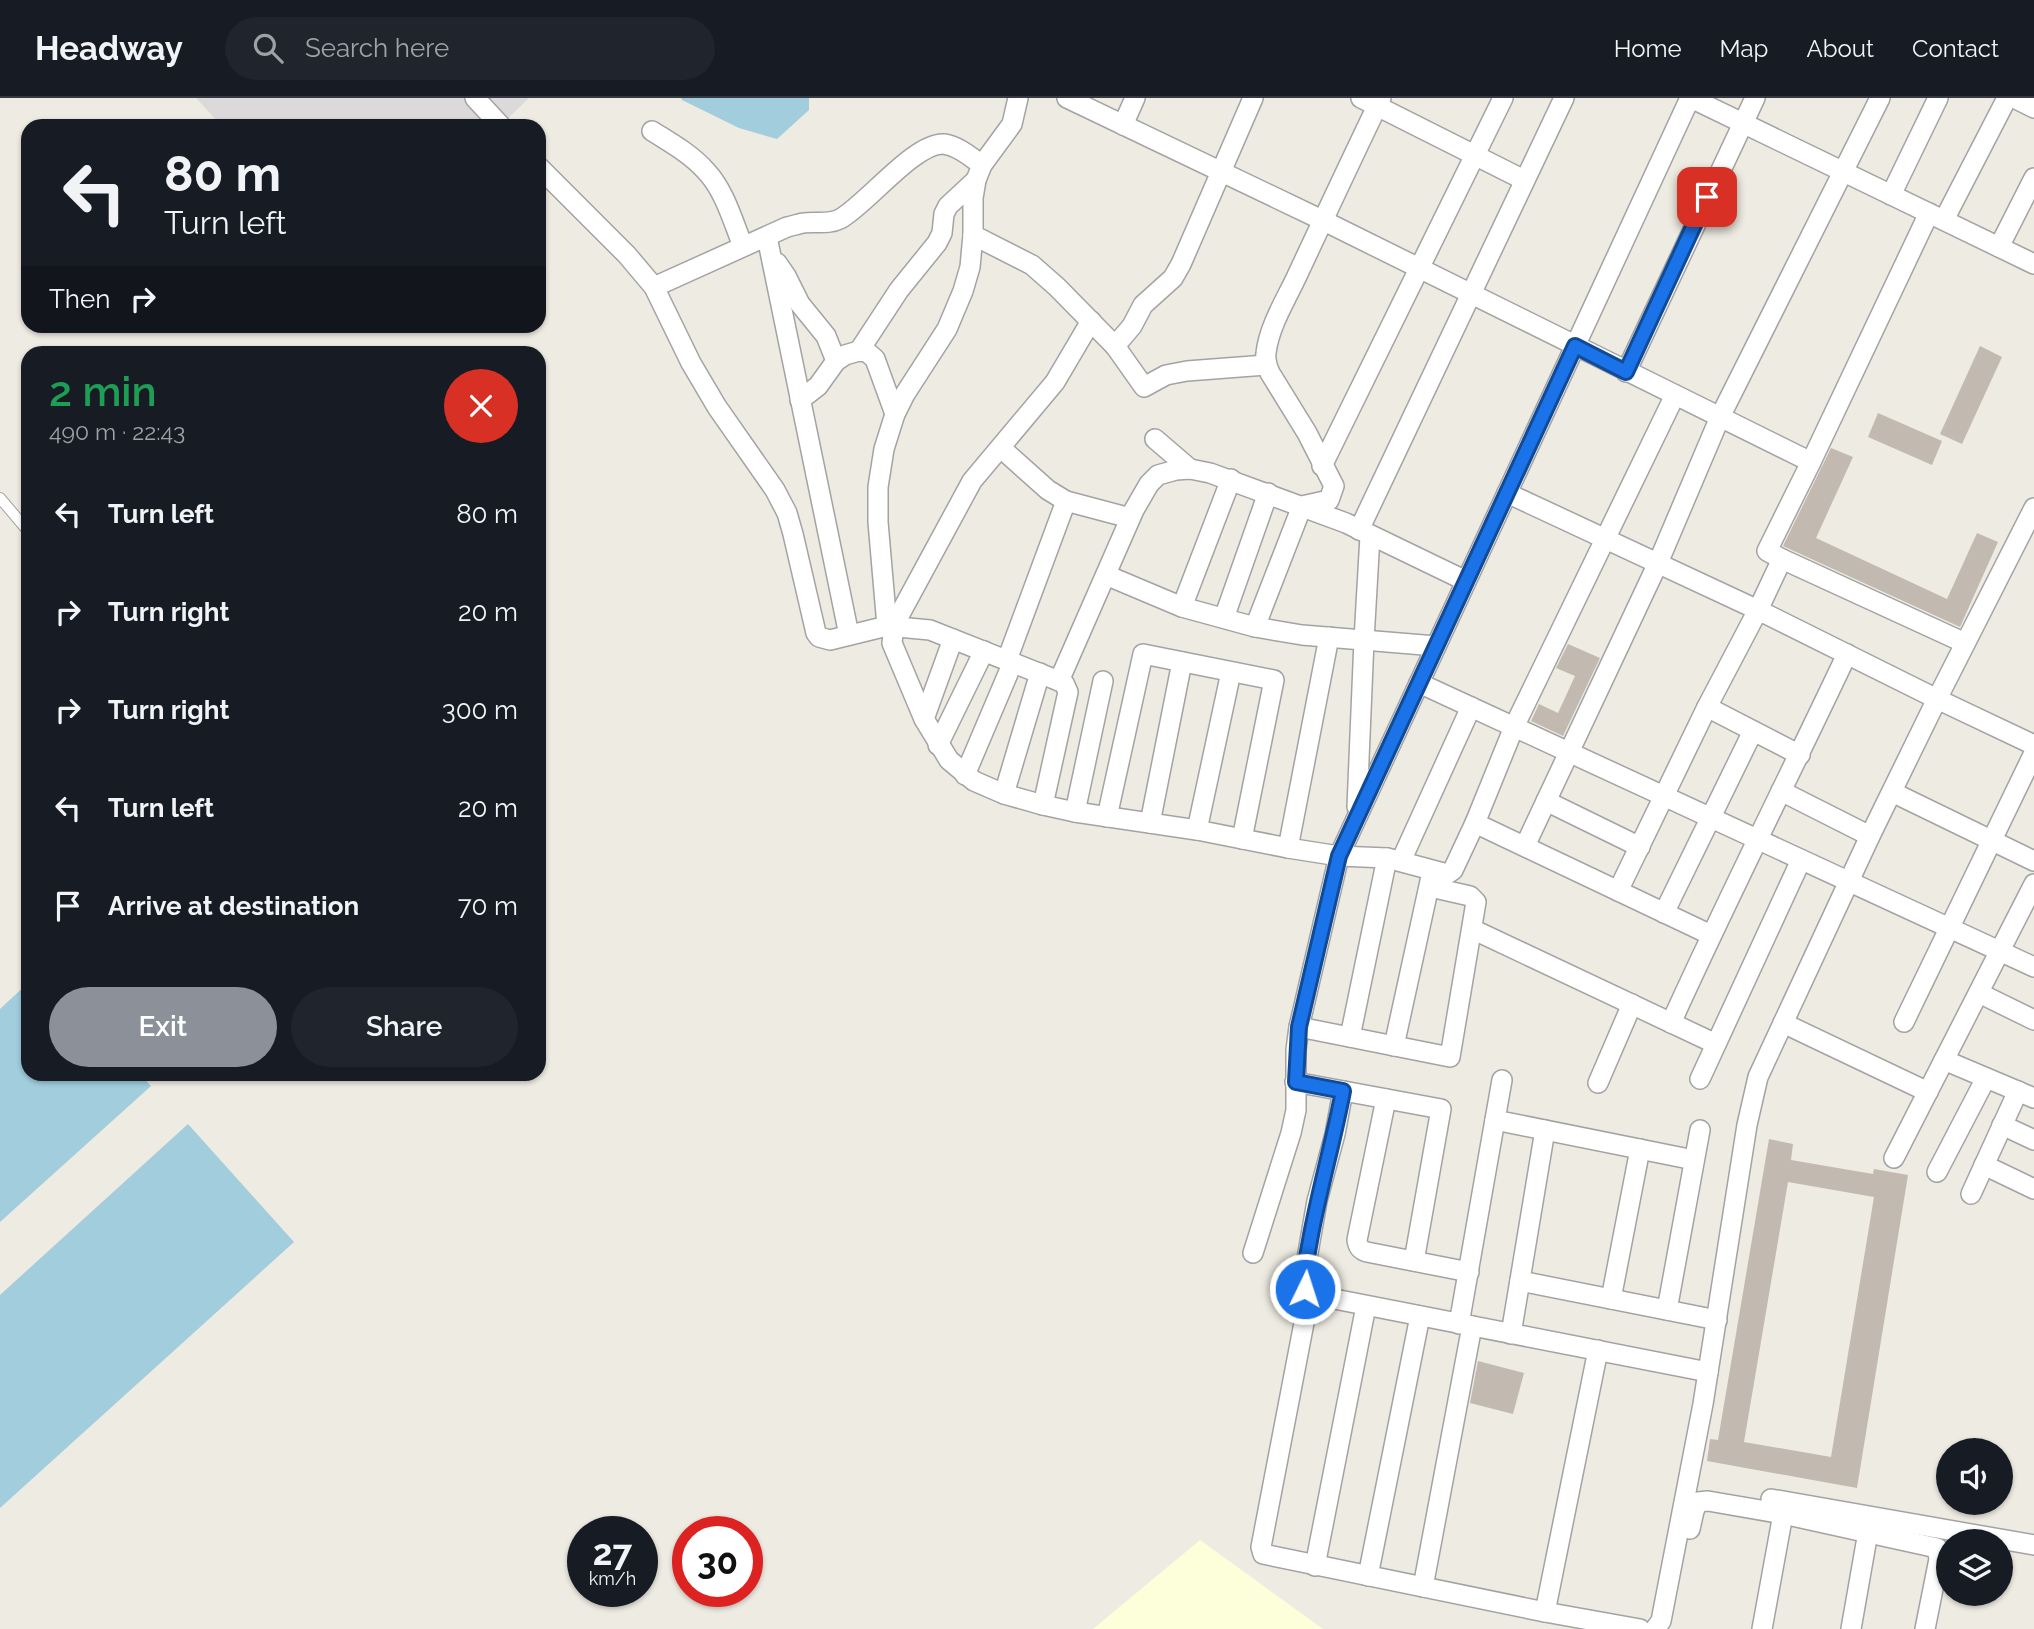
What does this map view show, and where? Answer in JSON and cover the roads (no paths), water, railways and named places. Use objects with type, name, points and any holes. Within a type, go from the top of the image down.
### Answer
[{"type":"street","points":[[859,351],[899,290],[937,243],[948,206],[979,172],[1012,124],[1018,98]]},
{"type":"street","points":[[1123,125],[1135,98]]},
{"type":"street","points":[[1115,346],[1132,326],[1148,299],[1173,278],[1181,264],[1253,98]]},
{"type":"street","points":[[1322,466],[1503,98]]},
{"type":"street","points":[[1357,818],[1364,640],[1364,533],[1469,293],[1564,98]]},
{"type":"street","points":[[1253,1253],[1296,1110],[1299,1027],[1339,856],[1691,98],[2034,264]]},
{"type":"street","points":[[1626,372],[1755,98]]},
{"type":"street","points":[[1525,846],[1658,563],[1720,417],[1880,98]]},
{"type":"street","points":[[1891,195],[1938,98]]},
{"type":"street","points":[[1965,643],[1767,551],[1937,216],[2007,98]]},
{"type":"street","points":[[2014,98],[2034,108]]},
{"type":"street","points":[[1070,99],[1322,220],[1811,462]]},
{"type":"street","points":[[479,100],[494,119]]},
{"type":"street","points":[[1302,506],[1329,500],[1334,486],[1307,433],[1266,365],[1265,354],[1269,337],[1373,101],[1524,180]]},
{"type":"street","points":[[652,131],[687,153],[708,172],[743,246]]},
{"type":"street","points":[[654,287],[787,227],[839,219],[900,168],[934,145],[952,146],[979,172]]},
{"type":"street","points":[[979,172],[974,198],[974,235],[964,292],[947,329],[895,414],[884,449],[878,487],[878,522],[892,643],[924,719],[949,760],[965,775],[1004,794],[1075,812],[1197,830],[1339,856],[1394,860],[1436,872],[1452,873],[1514,727],[1675,395]]},
{"type":"street","points":[[546,174],[627,255],[654,287],[691,363],[717,407],[769,480],[787,513],[819,637],[824,640],[890,626],[930,630],[1064,683],[1068,692],[1043,805]]},
{"type":"street","points":[[1999,247],[2034,178]]},
{"type":"street","points":[[974,235],[1032,265],[1057,287],[1115,346],[1144,387],[1166,375],[1187,371],[1266,365]]},
{"type":"street","points":[[767,237],[849,635]]},
{"type":"street","points":[[771,257],[786,276],[800,304],[826,336],[836,360]]},
{"type":"street","points":[[890,626],[972,481],[1055,382],[1091,321]]},
{"type":"street","points":[[800,400],[818,386],[836,360],[859,351],[867,352],[875,359],[895,414]]},
{"type":"street","points":[[1155,439],[1190,469]]},
{"type":"street","points":[[1001,448],[1048,490],[1066,501],[1130,518]]},
{"type":"street","points":[[1059,681],[1130,518],[1149,484],[1158,475],[1176,470],[1190,469],[1231,479],[1302,506],[1466,581]]},
{"type":"street","points":[[1182,607],[1231,479]]},
{"type":"street","points":[[1224,618],[1268,493]]},
{"type":"street","points":[[1507,493],[1758,610],[2034,745]]},
{"type":"street","points":[[965,775],[1010,661],[1066,501]]},
{"type":"street","points":[[1255,627],[1302,506]]},
{"type":"street","points":[[1655,1629],[1661,1620],[1688,1484],[1752,1100],[1759,1077],[1848,881],[1965,643],[2032,516]]},
{"type":"street","points":[[1618,891],[1707,706],[1782,559]]},
{"type":"street","points":[[1106,575],[1182,607],[1255,627],[1283,633],[1436,646]]},
{"type":"street","points":[[1288,848],[1329,637]]},
{"type":"street","points":[[924,719],[953,639]]},
{"type":"street","points":[[938,745],[984,651]]},
{"type":"street","points":[[1107,817],[1143,654],[1274,680],[1242,839]]},
{"type":"street","points":[[1671,1023],[1847,654]]},
{"type":"street","points":[[1150,823],[1182,662]]},
{"type":"street","points":[[1197,830],[1231,672]]},
{"type":"street","points":[[1004,794],[1040,673]]},
{"type":"street","points":[[1075,812],[1103,681]]},
{"type":"street","points":[[1419,683],[2034,967]]},
{"type":"street","points":[[1707,706],[1800,755]]},
{"type":"street","points":[[1350,1037],[1394,860],[1471,707]]},
{"type":"street","points":[[1664,913],[1753,732]]},
{"type":"street","points":[[1904,1022],[2034,753]]},
{"type":"street","points":[[1782,791],[1870,836]]},
{"type":"street","points":[[1892,792],[2034,861]]},
{"type":"street","points":[[1546,801],[1640,848]]},
{"type":"street","points":[[1475,822],[1711,935]]},
{"type":"street","points":[[1700,1079],[1801,860]]},
{"type":"street","points":[[1299,1027],[1450,1057],[1476,907],[1474,898],[1439,889],[1436,872]]},
{"type":"street","points":[[1394,1046],[1436,872]]},
{"type":"street","points":[[1895,1158],[2034,884]]},
{"type":"street","points":[[1472,929],[1716,1044]]},
{"type":"street","points":[[1979,993],[2034,1020]]},
{"type":"street","points":[[1598,1083],[1632,1004]]},
{"type":"street","points":[[1783,1023],[1928,1092]]},
{"type":"street","points":[[1944,1060],[2026,1095],[2002,1125],[1971,1194]]},
{"type":"street","points":[[1937,1172],[1986,1078]]},
{"type":"street","points":[[1423,1587],[1466,1325],[1469,1272],[1502,1080]]},
{"type":"street","points":[[1296,1082],[1441,1109],[1414,1261]]},
{"type":"street","points":[[1311,1298],[1305,1289],[1305,1270],[1317,1201],[1335,1134],[1343,1091]]},
{"type":"street","points":[[1386,1099],[1357,1240],[1358,1246],[1367,1252],[1469,1272]]},
{"type":"street","points":[[1495,1120],[1694,1160]]},
{"type":"street","points":[[2002,1125],[2034,1140]]},
{"type":"street","points":[[1511,1334],[1545,1130]]},
{"type":"street","points":[[1667,1310],[1700,1130]]},
{"type":"street","points":[[1611,1299],[1640,1149]]},
{"type":"street","points":[[1984,1165],[2034,1189]]},
{"type":"street","points":[[1520,1281],[1717,1320]]},
{"type":"street","points":[[1640,1629],[1315,1566],[1268,1556],[1261,1551],[1308,1302],[1319,1296],[1708,1371]]},
{"type":"street","points":[[1315,1566],[1366,1306]]},
{"type":"street","points":[[1368,1576],[1420,1316]]},
{"type":"street","points":[[1545,1612],[1598,1350]]},
{"type":"street","points":[[1688,1484],[2034,1545]]},
{"type":"street","points":[[1673,1629],[1671,1624],[1694,1511],[1698,1502],[1708,1501],[1783,1514],[1937,1548],[1939,1559],[1925,1629]]},
{"type":"street","points":[[1762,1629],[1783,1514]]},
{"type":"street","points":[[1851,1629],[1868,1532]]},
{"type":"lane","points":[[0,498],[21,523]]},
{"type":"water","points":[[681,98],[809,98],[809,110],[777,139],[739,128]]},
{"type":"water","points":[[21,990],[21,1081],[146,1081],[151,1086],[0,1222],[0,1009]]},
{"type":"water","points":[[188,1124],[294,1242],[0,1508],[0,1295]]}]
